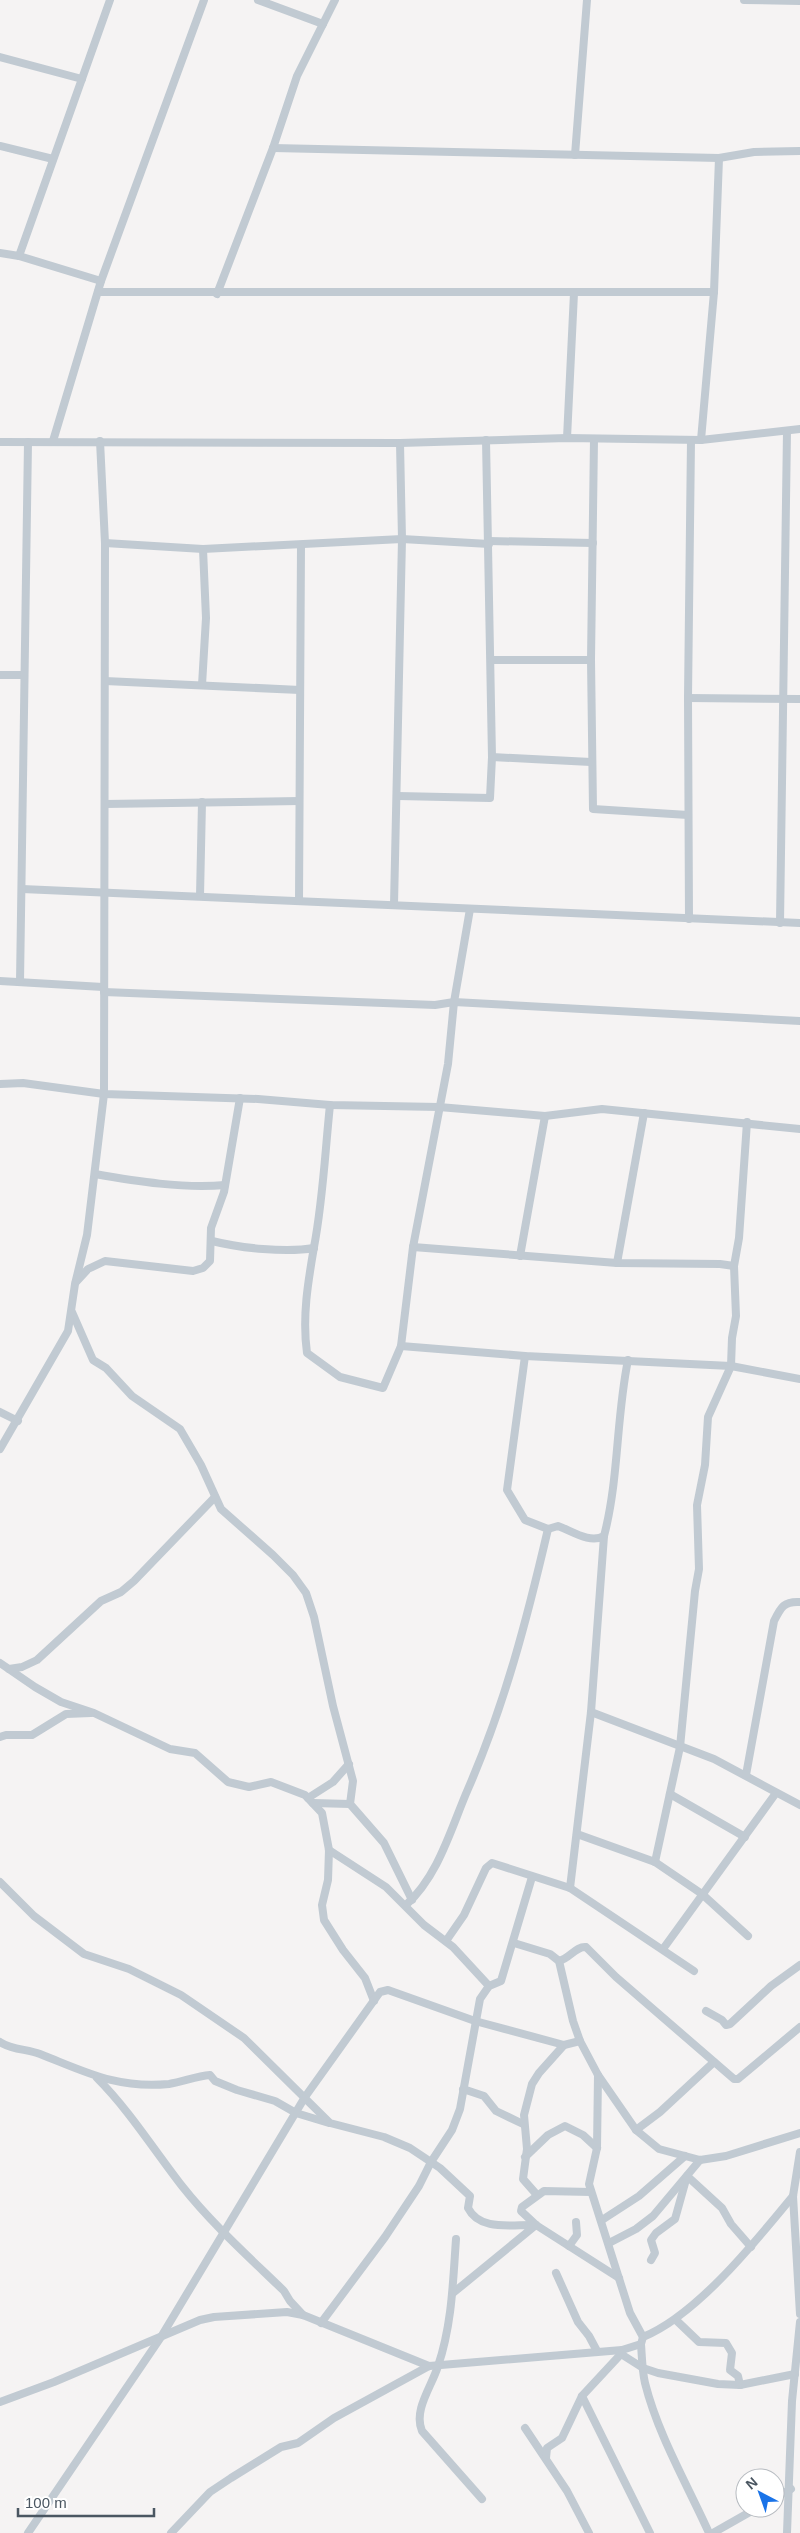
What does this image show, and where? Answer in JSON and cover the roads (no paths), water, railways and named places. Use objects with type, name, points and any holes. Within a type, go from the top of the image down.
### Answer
[{"type":"street","points":[[19,256],[110,0]]},
{"type":"street","points":[[54,441],[101,280],[204,0]]},
{"type":"street","points":[[258,0],[323,24]]},
{"type":"street","points":[[217,294],[273,148],[297,76],[336,0]]},
{"type":"street","points":[[575,155],[587,0]]},
{"type":"street","points":[[744,0],[800,1]]},
{"type":"street","points":[[0,57],[82,80]]},
{"type":"street","points":[[0,146],[53,159]]},
{"type":"street","points":[[273,148],[719,158],[754,152],[800,151]]},
{"type":"street","points":[[701,440],[714,292],[719,158]]},
{"type":"street","points":[[0,253],[19,256],[101,280]]},
{"type":"street","points":[[98,292],[217,294],[714,292]]},
{"type":"street","points":[[567,438],[574,293]]},
{"type":"street","points":[[0,442],[400,444],[567,438],[701,440],[800,429]]},
{"type":"street","points":[[780,923],[787,430]]},
{"type":"street","points":[[594,439],[590,762],[593,809],[688,815]]},
{"type":"street","points":[[398,796],[490,798],[492,660],[486,440]]},
{"type":"street","points":[[689,918],[688,698],[691,440]]},
{"type":"street","points":[[0,1449],[18,1421],[68,1331],[75,1284],[87,1235],[104,1094],[105,543],[100,441]]},
{"type":"street","points":[[20,982],[28,442]]},
{"type":"street","points":[[394,905],[398,796],[402,539],[400,444]]},
{"type":"street","points":[[105,543],[204,549],[402,539],[593,544]]},
{"type":"street","points":[[299,901],[302,545]]},
{"type":"street","points":[[202,685],[206,618],[204,549]]},
{"type":"street","points":[[492,660],[591,660]]},
{"type":"street","points":[[0,675],[24,675]]},
{"type":"street","points":[[105,680],[300,690]]},
{"type":"street","points":[[688,698],[800,699]]},
{"type":"street","points":[[492,757],[590,762]]},
{"type":"street","points":[[105,804],[299,801]]},
{"type":"street","points":[[200,896],[202,802]]},
{"type":"street","points":[[22,889],[800,923]]},
{"type":"street","points":[[330,1105],[314,1248],[305,1301],[304,1332],[307,1353],[340,1377],[383,1388],[401,1346],[413,1247],[448,1064],[454,1002],[470,909]]},
{"type":"street","points":[[0,980],[103,990],[434,1005],[454,1002],[800,1021]]},
{"type":"street","points":[[0,1084],[23,1084],[104,1094],[240,1098],[330,1105],[439,1107],[544,1116],[602,1108],[800,1129]]},
{"type":"street","points":[[75,1284],[88,1269],[105,1261],[158,1266],[181,1271],[198,1270],[210,1261],[211,1228],[225,1185],[240,1098]]},
{"type":"street","points":[[617,1263],[644,1113]]},
{"type":"street","points":[[520,1256],[544,1116]]},
{"type":"street","points":[[655,1862],[680,1747],[695,1591],[699,1569],[696,1505],[705,1465],[708,1417],[731,1366],[732,1338],[736,1316],[734,1266],[742,1209],[747,1122]]},
{"type":"street","points":[[95,1174],[151,1182],[211,1187],[225,1185]]},
{"type":"street","points":[[212,1241],[241,1247],[302,1250],[314,1248]]},
{"type":"street","points":[[413,1247],[617,1263],[720,1264],[734,1266]]},
{"type":"street","points":[[72,1312],[93,1360],[106,1368],[132,1396],[180,1429],[194,1452],[221,1509],[273,1555],[293,1575],[306,1593],[316,1626],[333,1706],[353,1781],[350,1804]]},
{"type":"street","points":[[401,1346],[525,1356],[731,1366],[800,1379]]},
{"type":"street","points":[[525,1356],[507,1490],[525,1520],[548,1529],[558,1526],[589,1539],[597,1540],[604,1536]]},
{"type":"street","points":[[570,1888],[591,1712],[604,1536],[611,1503],[622,1388],[628,1360]]},
{"type":"street","points":[[0,1412],[18,1421]]},
{"type":"street","points":[[9,1669],[22,1667],[37,1660],[101,1601],[121,1592],[134,1581],[215,1497]]},
{"type":"street","points":[[409,1903],[431,1872],[456,1824],[489,1742],[513,1670],[548,1529]]},
{"type":"street","points":[[746,1775],[774,1621],[780,1608],[786,1603],[800,1602]]},
{"type":"street","points":[[1,1664],[34,1688],[62,1702],[94,1713],[170,1749],[195,1753],[228,1782],[249,1787],[271,1782],[290,1788],[310,1800],[322,1813],[329,1850],[328,1880],[322,1905],[324,1920],[342,1950],[365,1978],[374,2000]]},
{"type":"street","points":[[591,1712],[714,1759],[800,1805]]},
{"type":"street","points":[[0,1737],[6,1734],[32,1735],[66,1714],[94,1713]]},
{"type":"street","points":[[310,1800],[333,1782],[349,1764]]},
{"type":"street","points":[[663,1949],[776,1793]]},
{"type":"street","points":[[670,1794],[745,1837]]},
{"type":"street","points":[[310,1800],[350,1804],[384,1843],[409,1903],[424,1925],[446,1941],[489,1986]]},
{"type":"street","points":[[577,1834],[655,1862],[702,1894],[748,1936]]},
{"type":"street","points":[[329,1850],[409,1903]]},
{"type":"street","points":[[446,1941],[464,1916],[490,1864],[496,1863],[532,1877],[570,1888],[694,1971]]},
{"type":"street","points":[[321,2323],[385,2238],[452,2130],[460,2109],[480,1999],[489,1986],[501,1981],[514,1943],[532,1877]]},
{"type":"street","points":[[0,1882],[34,1916],[84,1954],[129,1969],[181,1995],[244,2038],[274,2070],[305,2097],[330,2123]]},
{"type":"street","points":[[514,1943],[550,1954],[558,1961],[580,2041],[598,2075],[636,2130],[659,2149],[700,2160],[726,2156],[800,2133]]},
{"type":"street","points":[[558,1961],[567,1959],[579,1947],[586,1947],[616,1977],[730,2077],[738,2079],[770,2050],[800,2027]]},
{"type":"street","points":[[706,2011],[722,2020],[726,2025],[730,2024],[771,1986],[800,1965]]},
{"type":"street","points":[[28,2533],[161,2337],[305,2097],[380,1992],[388,1990],[475,2022],[564,2045],[580,2041]]},
{"type":"street","points":[[0,2042],[38,2053],[97,2077],[119,2082],[167,2084],[210,2075],[215,2080],[237,2090],[275,2102],[296,2113],[384,2137],[410,2148],[431,2162],[470,2196],[468,2208],[478,2221],[500,2226],[513,2224],[536,2225]]},
{"type":"street","points":[[537,2195],[523,2179],[527,2149],[524,2124],[525,2103],[532,2084],[539,2073],[564,2045]]},
{"type":"street","points":[[636,2130],[660,2112],[714,2062]]},
{"type":"street","points":[[598,2075],[597,2148],[589,2184],[630,2313],[642,2341],[643,2368],[650,2398],[664,2435],[709,2533]]},
{"type":"street","points":[[97,2077],[117,2098],[183,2187],[224,2232],[284,2290],[290,2302],[303,2315]]},
{"type":"street","points":[[463,2089],[484,2096],[496,2111],[524,2124]]},
{"type":"street","points":[[525,2157],[548,2135],[565,2126],[583,2135],[597,2148]]},
{"type":"street","points":[[800,2152],[793,2196],[800,2314]]},
{"type":"street","points":[[602,2220],[640,2196],[685,2156]]},
{"type":"street","points":[[609,2243],[636,2229],[653,2216],[700,2160]]},
{"type":"street","points":[[687,2176],[722,2208],[731,2224],[751,2247]]},
{"type":"street","points":[[651,2260],[654,2253],[651,2240],[656,2233],[675,2219],[687,2176]]},
{"type":"street","points":[[591,2192],[553,2190],[537,2195],[521,2209],[536,2225],[619,2278]]},
{"type":"street","points":[[546,2458],[547,2448],[562,2438],[582,2396],[622,2352],[676,2320],[751,2247],[793,2196]]},
{"type":"street","points":[[569,2246],[577,2235],[576,2222]]},
{"type":"street","points":[[453,2293],[536,2225]]},
{"type":"street","points":[[456,2239],[453,2293],[439,2364],[420,2411],[418,2423],[422,2431],[482,2499]]},
{"type":"street","points":[[556,2273],[578,2322],[589,2336],[597,2351]]},
{"type":"street","points":[[0,2402],[214,2317],[287,2312],[303,2315],[429,2366]]},
{"type":"street","points":[[676,2320],[699,2342],[726,2343],[732,2353],[730,2370],[738,2376],[740,2385]]},
{"type":"street","points":[[787,2533],[791,2489],[795,2374],[800,2322]]},
{"type":"street","points":[[171,2533],[210,2492],[239,2473],[281,2447],[298,2443],[334,2418],[429,2366],[597,2351],[622,2352],[643,2368],[674,2377],[718,2384],[740,2385],[795,2374]]},
{"type":"street","points":[[582,2396],[650,2533]]},
{"type":"street","points":[[525,2428],[546,2458],[589,2533]]},
{"type":"street","points":[[785,2492],[791,2489]]},
{"type":"street","points":[[713,2533],[739,2518]]}]
